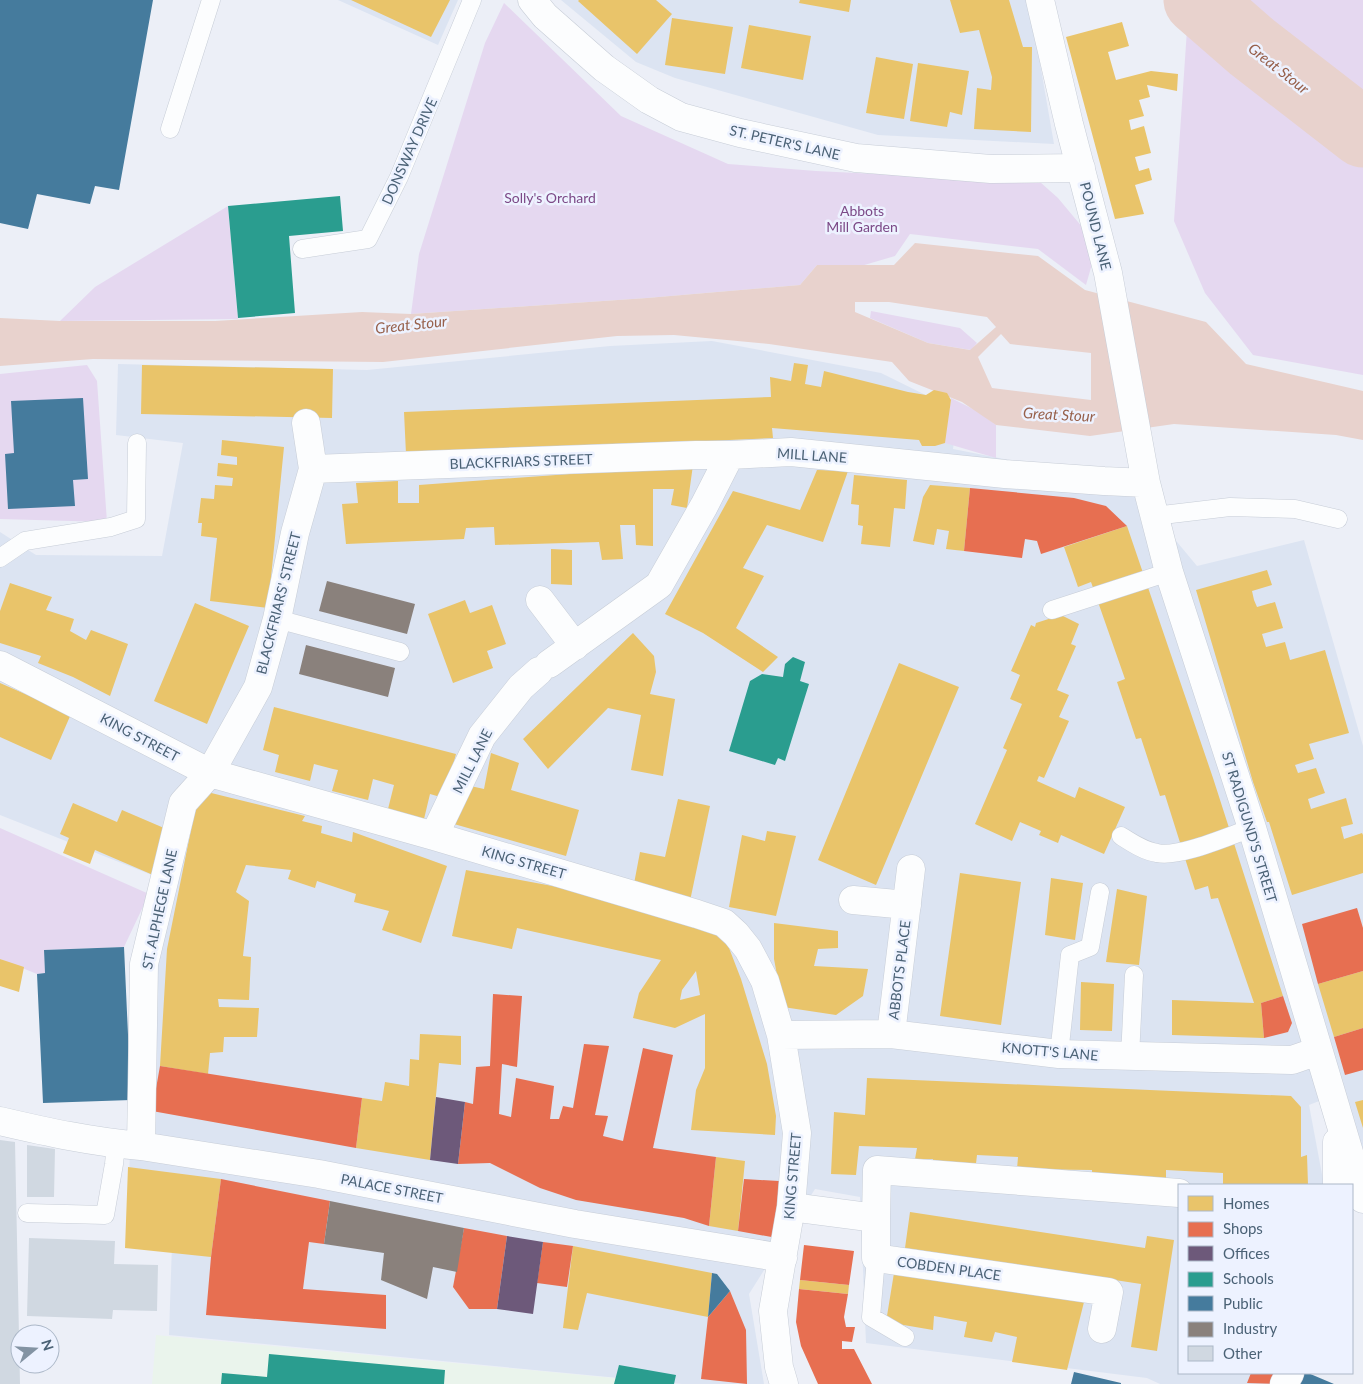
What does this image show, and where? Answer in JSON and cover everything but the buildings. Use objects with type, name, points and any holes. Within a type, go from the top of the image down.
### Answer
[{"type":"street","name":"ST. PETER'S LANE","points":[[532,0],[545,16],[604,68],[649,100],[681,117],[856,158],[991,168],[1081,168]]},
{"type":"street","name":"POUND LANE","points":[[1040,0],[1069,124],[1108,273],[1141,454]]},
{"type":"street","name":"BLACKFRIARS' STREET","points":[[210,773],[258,687],[277,619],[295,533],[313,469],[306,423]]},
{"type":"street","name":"MILL LANE","points":[[434,836],[482,736],[521,687],[544,668],[659,585],[704,506],[730,455],[791,452],[1005,474],[1146,483]]},
{"type":"street","name":"ST RADIGUND'S STREET","points":[[1141,454],[1146,483],[1168,572],[1252,828],[1363,1199]]},
{"type":"street","name":"BLACKFRIARS STREET","points":[[313,469],[730,455]]},
{"type":"street","points":[[540,600],[575,646]]},
{"type":"street","name":"KING STREET","points":[[0,666],[210,773],[434,836],[724,923],[748,949],[765,981],[781,1035],[797,1133],[791,1206],[773,1311],[779,1367],[784,1384]]},
{"type":"street","name":"ST. ALPHEGE LANE","points":[[128,1145],[144,964],[183,803],[210,773]]},
{"type":"street","name":"ABBOTS PLACE","points":[[891,1034],[911,869]]},
{"type":"street","name":"ABBOTS PLACE","points":[[853,900],[907,905]]},
{"type":"street","name":"KNOTT'S LANE","points":[[781,1035],[891,1034],[1059,1054],[1130,1057],[1292,1060],[1318,1051]]},
{"type":"street","points":[[1336,1113],[1337,1184]]},
{"type":"street","name":"PALACE STREET","points":[[0,1121],[61,1135],[319,1174],[576,1224],[783,1258]]},
{"type":"street","points":[[876,1258],[877,1170],[1178,1192]]},
{"type":"street","points":[[791,1206],[876,1218]]},
{"type":"street","name":"COBDEN PLACE","points":[[876,1258],[1109,1292],[1102,1329]]},
{"type":"lane","points":[[170,129],[211,0]]},
{"type":"lane","name":"DONSWAY DRIVE","points":[[302,249],[368,239],[399,177],[472,0]]},
{"type":"lane","points":[[0,558],[26,541],[110,527],[136,519],[137,443]]},
{"type":"lane","points":[[1154,516],[1230,507],[1294,509],[1338,519]]},
{"type":"lane","points":[[1052,610],[1168,572]]},
{"type":"lane","points":[[277,619],[400,652]]},
{"type":"lane","points":[[1121,836],[1136,845],[1157,853],[1175,854],[1252,828]]},
{"type":"lane","points":[[1059,1054],[1070,955],[1090,947],[1100,892]]},
{"type":"lane","points":[[1130,1057],[1134,975]]},
{"type":"lane","points":[[27,1213],[105,1215],[114,1164],[128,1145]]},
{"type":"lane","points":[[876,1258],[871,1317],[905,1337]]},
{"type":"shaded area","points":[[338,0],[458,0],[438,45]]},
{"type":"shaded area","points":[[561,0],[1029,0],[1054,144],[878,135],[675,78],[636,62]]},
{"type":"shaded area","points":[[712,341],[881,373],[958,411],[953,449],[1128,483],[1197,566],[1304,540],[1363,746],[1363,1149],[1342,1092],[1309,1105],[1324,1184],[1178,1184],[1178,1374],[1275,1374],[1270,1384],[1160,1384],[1147,1378],[866,1343],[860,1197],[815,1189],[749,1294],[764,1384],[682,1384],[169,1335],[172,1244],[127,1241],[131,1122],[167,881],[0,815],[0,532],[36,555],[162,556],[183,443],[116,435],[118,364],[367,370],[610,346]]},
{"type":"shaded area","points":[[156,1335],[677,1384],[152,1384]]},
{"type":"green space","points":[[1189,0],[1363,0],[1363,375],[1253,355],[1205,293],[1174,221]]},
{"type":"green space","name":"Solly's Orchard","points":[[504,3],[621,116],[728,164],[816,171],[1040,182],[1058,198],[1083,228],[1092,264],[1086,285],[1038,249],[910,234],[895,256],[861,266],[817,265],[800,285],[647,298],[411,314],[419,254],[485,43]]},
{"type":"green space","points":[[228,206],[238,319],[60,321],[95,287]]},
{"type":"green space","points":[[871,311],[960,328],[977,343],[971,350],[928,343],[870,318]]},
{"type":"green space","points":[[87,365],[97,381],[107,522],[0,519],[0,374]]},
{"type":"green space","points":[[951,398],[979,412],[996,425],[996,458],[945,443]]},
{"type":"green space","points":[[0,828],[149,894],[124,947],[44,950],[45,973],[37,974],[0,959]]},
{"type":"water","points":[[915,243],[1038,256],[1085,290],[1206,322],[1246,364],[1363,391],[1363,440],[1336,435],[1174,424],[1090,436],[996,425],[962,402],[909,381],[892,362],[769,344],[674,335],[617,336],[383,362],[93,359],[0,366],[0,318],[60,321],[215,321],[362,312],[411,314],[647,298],[800,285],[817,265],[894,265]],"holes":[[[855,302],[889,302],[987,317],[996,327],[970,350],[928,343],[855,312]],[[1001,334],[1010,344],[1091,353],[1091,400],[992,388],[978,357]]]},
{"type":"waterway","name":"Great Stour","points":[[1198,0],[1252,47],[1363,133]]},
{"type":"park label","name":"Abbots Mill Garden","points":[[862,218]]}]
